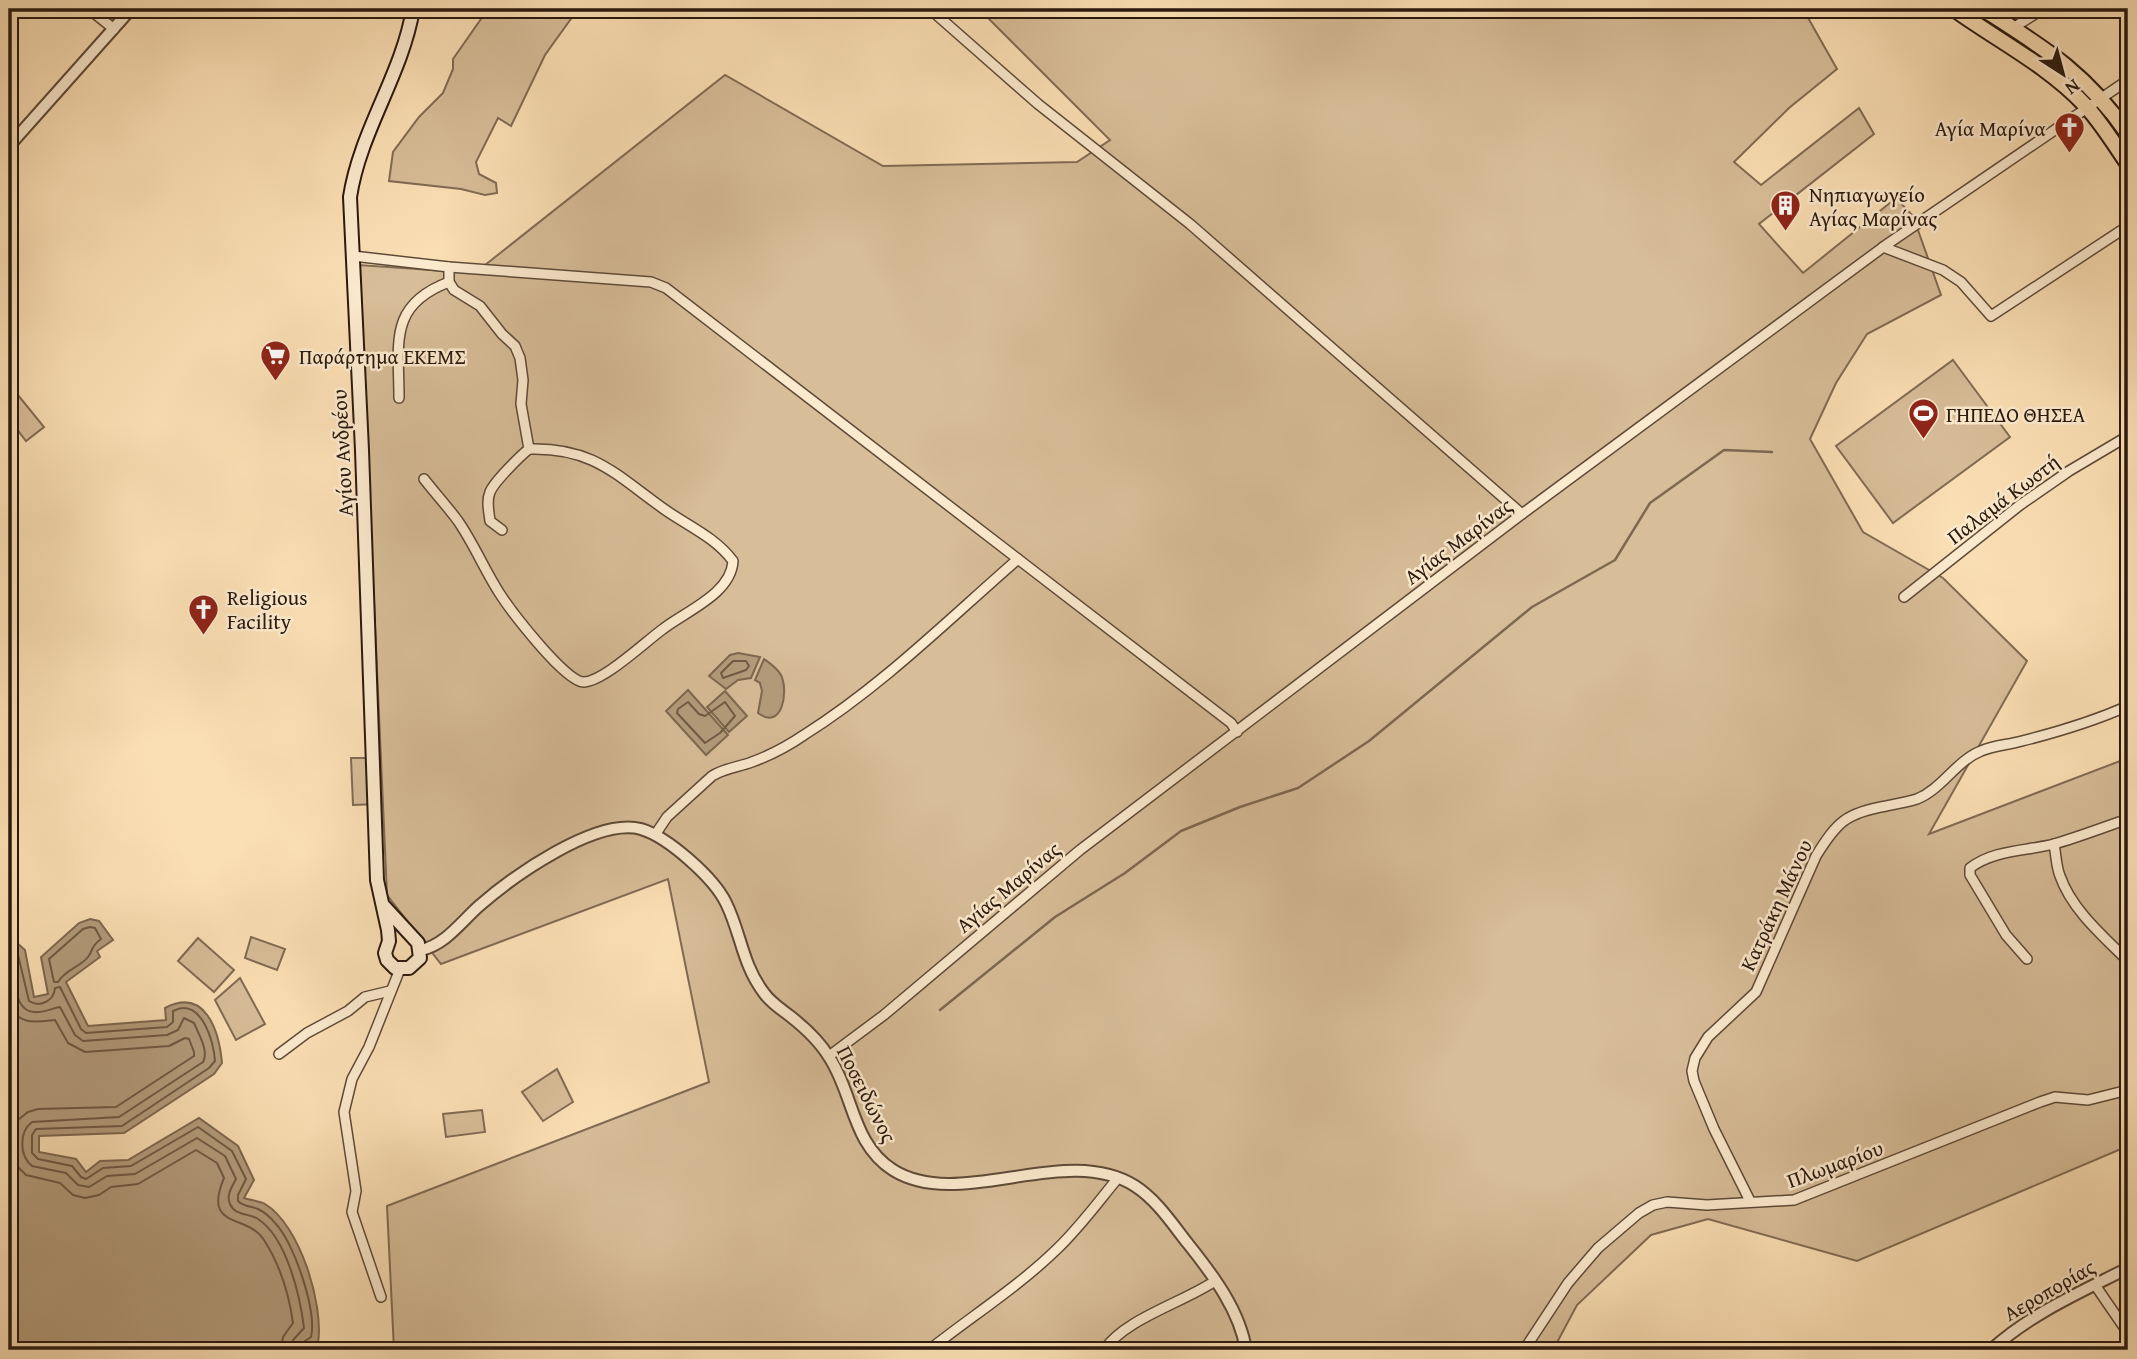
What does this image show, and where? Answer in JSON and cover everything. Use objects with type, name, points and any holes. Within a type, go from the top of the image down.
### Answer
[{"type":"main road","name":"Αγίου Ανδρέου","points":[[400,969],[391,965],[385,953],[389,941],[377,880],[374,843],[364,503],[350,197],[355,172],[408,36],[413,9]]},
{"type":"main road","points":[[1954,9],[2047,71],[2087,108],[2128,164]]},
{"type":"main road","points":[[1983,9],[2057,57],[2102,97],[2128,134]]},
{"type":"main road","points":[[383,905],[418,943],[421,950],[420,958],[414,965],[400,969]]},
{"type":"main road","points":[[389,941],[399,934],[410,935]]},
{"type":"street","points":[[89,9],[114,29]]},
{"type":"street","points":[[9,146],[131,9]]},
{"type":"street","points":[[930,9],[1038,104],[1190,225],[1522,514]]},
{"type":"street","points":[[2013,28],[2043,9]]},
{"type":"street","name":"Αγίας Μαρίνας","points":[[829,1056],[884,1014],[1080,850],[1522,514],[1883,247],[2128,80]]},
{"type":"street","points":[[1883,247],[1943,270],[1961,282],[1991,316],[2128,226]]},
{"type":"street","points":[[353,256],[449,267],[651,282],[666,288],[1231,723],[1237,732]]},
{"type":"street","points":[[449,267],[449,282],[462,296],[480,306],[515,346],[520,358],[523,380],[522,415],[529,449]]},
{"type":"street","points":[[399,398],[399,334],[404,317],[408,308],[420,297],[449,282]]},
{"type":"street","name":"Παλαμά Κωστή","points":[[1904,597],[2020,505],[2069,471],[2128,436]]},
{"type":"street","points":[[424,479],[458,521],[501,596],[532,636],[578,681],[586,682],[616,666],[665,627],[713,594],[733,570],[733,561],[709,537],[666,510],[621,475],[599,462],[551,449],[529,449],[490,492],[490,522],[502,530]]},
{"type":"street","points":[[655,835],[667,817],[712,776],[719,771],[765,757],[808,733],[898,665],[1018,559]]},
{"type":"street","name":"Κατράκη Μάνου","points":[[1751,1201],[1714,1129],[1692,1071],[1695,1058],[1708,1037],[1756,992],[1816,856],[1828,836],[1850,815],[1917,799],[1959,765],[1983,750],[2048,734],[2128,706]]},
{"type":"street","points":[[2026,959],[2006,935],[1970,876],[1970,869],[1979,861],[2054,844],[2128,819]]},
{"type":"street","name":"Ποσειδώνος","points":[[421,950],[437,945],[481,904],[508,884],[583,839],[603,830],[622,827],[640,829],[655,835],[681,854],[721,894],[730,912],[743,953],[766,996],[794,1019],[829,1056],[868,1146],[885,1164],[908,1177],[940,1183],[981,1182],[1076,1171],[1103,1173],[1134,1185],[1155,1204],[1215,1281],[1234,1313],[1246,1350]]},
{"type":"street","points":[[2054,844],[2060,876],[2073,899],[2087,920],[2128,961]]},
{"type":"street","points":[[381,1297],[352,1212],[356,1191],[344,1112],[352,1079],[369,1047],[400,969]]},
{"type":"street","points":[[279,1054],[307,1032],[348,1011],[365,997],[390,991]]},
{"type":"street","name":"Πλωμαρίου","points":[[1524,1350],[1568,1283],[1598,1248],[1639,1213],[1653,1205],[1667,1202],[1707,1205],[1794,1200],[2055,1097],[2088,1100],[2128,1090]]},
{"type":"street","points":[[929,1350],[1004,1295],[1057,1249],[1118,1178]]},
{"type":"street","name":"Αεροπορίας","points":[[1991,1350],[2008,1334],[2040,1314],[2128,1268]]},
{"type":"street","points":[[1104,1350],[1111,1339],[1127,1327],[1197,1293],[1215,1281]]},
{"type":"street","points":[[2095,1285],[2128,1333]]},
{"type":"shaded area","points":[[488,9],[578,9],[545,55],[511,126],[498,118],[476,162],[479,174],[496,183],[497,193],[485,195],[461,189],[389,181],[393,152],[419,117],[443,93],[453,69],[453,59]]},
{"type":"shaded area","points":[[979,9],[1803,9],[1837,69],[1789,108],[1734,162],[1761,185],[1859,108],[1874,134],[1759,224],[1803,273],[1896,198],[1913,216],[1941,295],[1867,334],[1836,383],[1810,439],[1863,532],[1943,578],[2027,661],[1929,834],[2128,758],[2128,1146],[1857,1261],[1708,1219],[1651,1235],[1577,1305],[1553,1350],[394,1350],[387,1206],[709,1082],[668,879],[441,964],[387,895],[359,265],[475,273],[725,75],[883,166],[1077,162],[1110,140]]},
{"type":"shaded area","name":"ΓΗΠΕΔΟ ΘΗΣΕΑ","points":[[1953,360],[2010,437],[1893,523],[1836,446]]},
{"type":"shaded area","points":[[9,384],[44,427],[26,441],[9,419]]},
{"type":"shaded area","points":[[351,758],[377,758],[378,804],[353,805]]},
{"type":"shaded area","points":[[251,937],[285,949],[277,970],[245,958]]},
{"type":"shaded area","points":[[198,938],[234,970],[214,992],[178,961]]},
{"type":"shaded area","points":[[240,978],[265,1024],[236,1040],[215,1000]]},
{"type":"shaded area","points":[[557,1069],[573,1102],[543,1121],[522,1092]]},
{"type":"shaded area","points":[[482,1110],[485,1132],[446,1137],[443,1114]]},
{"type":"water","points":[[738,653],[760,657],[751,678],[738,680],[726,689],[709,676],[730,655]]},
{"type":"water","points":[[764,659],[778,670],[783,682],[782,707],[773,717],[758,713],[762,691],[760,683],[755,680]]},
{"type":"water","points":[[688,690],[728,735],[706,755],[666,711]]},
{"type":"water","points":[[725,691],[747,716],[729,732],[707,707]]},
{"type":"water","points":[[90,919],[99,921],[113,940],[97,951],[100,957],[66,982],[88,1026],[166,1020],[165,1008],[179,1003],[190,1003],[200,1007],[213,1026],[222,1063],[214,1074],[124,1133],[39,1136],[39,1152],[76,1159],[86,1172],[100,1161],[128,1160],[199,1118],[238,1146],[254,1180],[244,1198],[265,1204],[278,1214],[299,1247],[317,1308],[318,1343],[298,1350],[9,1350],[9,936],[25,950],[34,997],[48,994],[41,957],[79,923]]},
{"type":"waterway","points":[[940,1010],[1055,917],[1125,873],[1181,831],[1240,807],[1298,788],[1369,741],[1532,607],[1615,560],[1650,503],[1724,450],[1772,452]]},
{"type":"place","name":"Αγία Μαρίνα","points":[[2069,155]]},
{"type":"place","name":"Νηπιαγωγείο Αγίας Μαρίνας","points":[[1786,233]]},
{"type":"place","name":"Παράρτημα ΕΚΕΜΣ","points":[[276,383]]},
{"type":"place","name":"ΓΗΠΕΔΟ ΘΗΣΕΑ","points":[[1923,441]]},
{"type":"place","name":"Religious Facility","points":[[204,636]]}]
